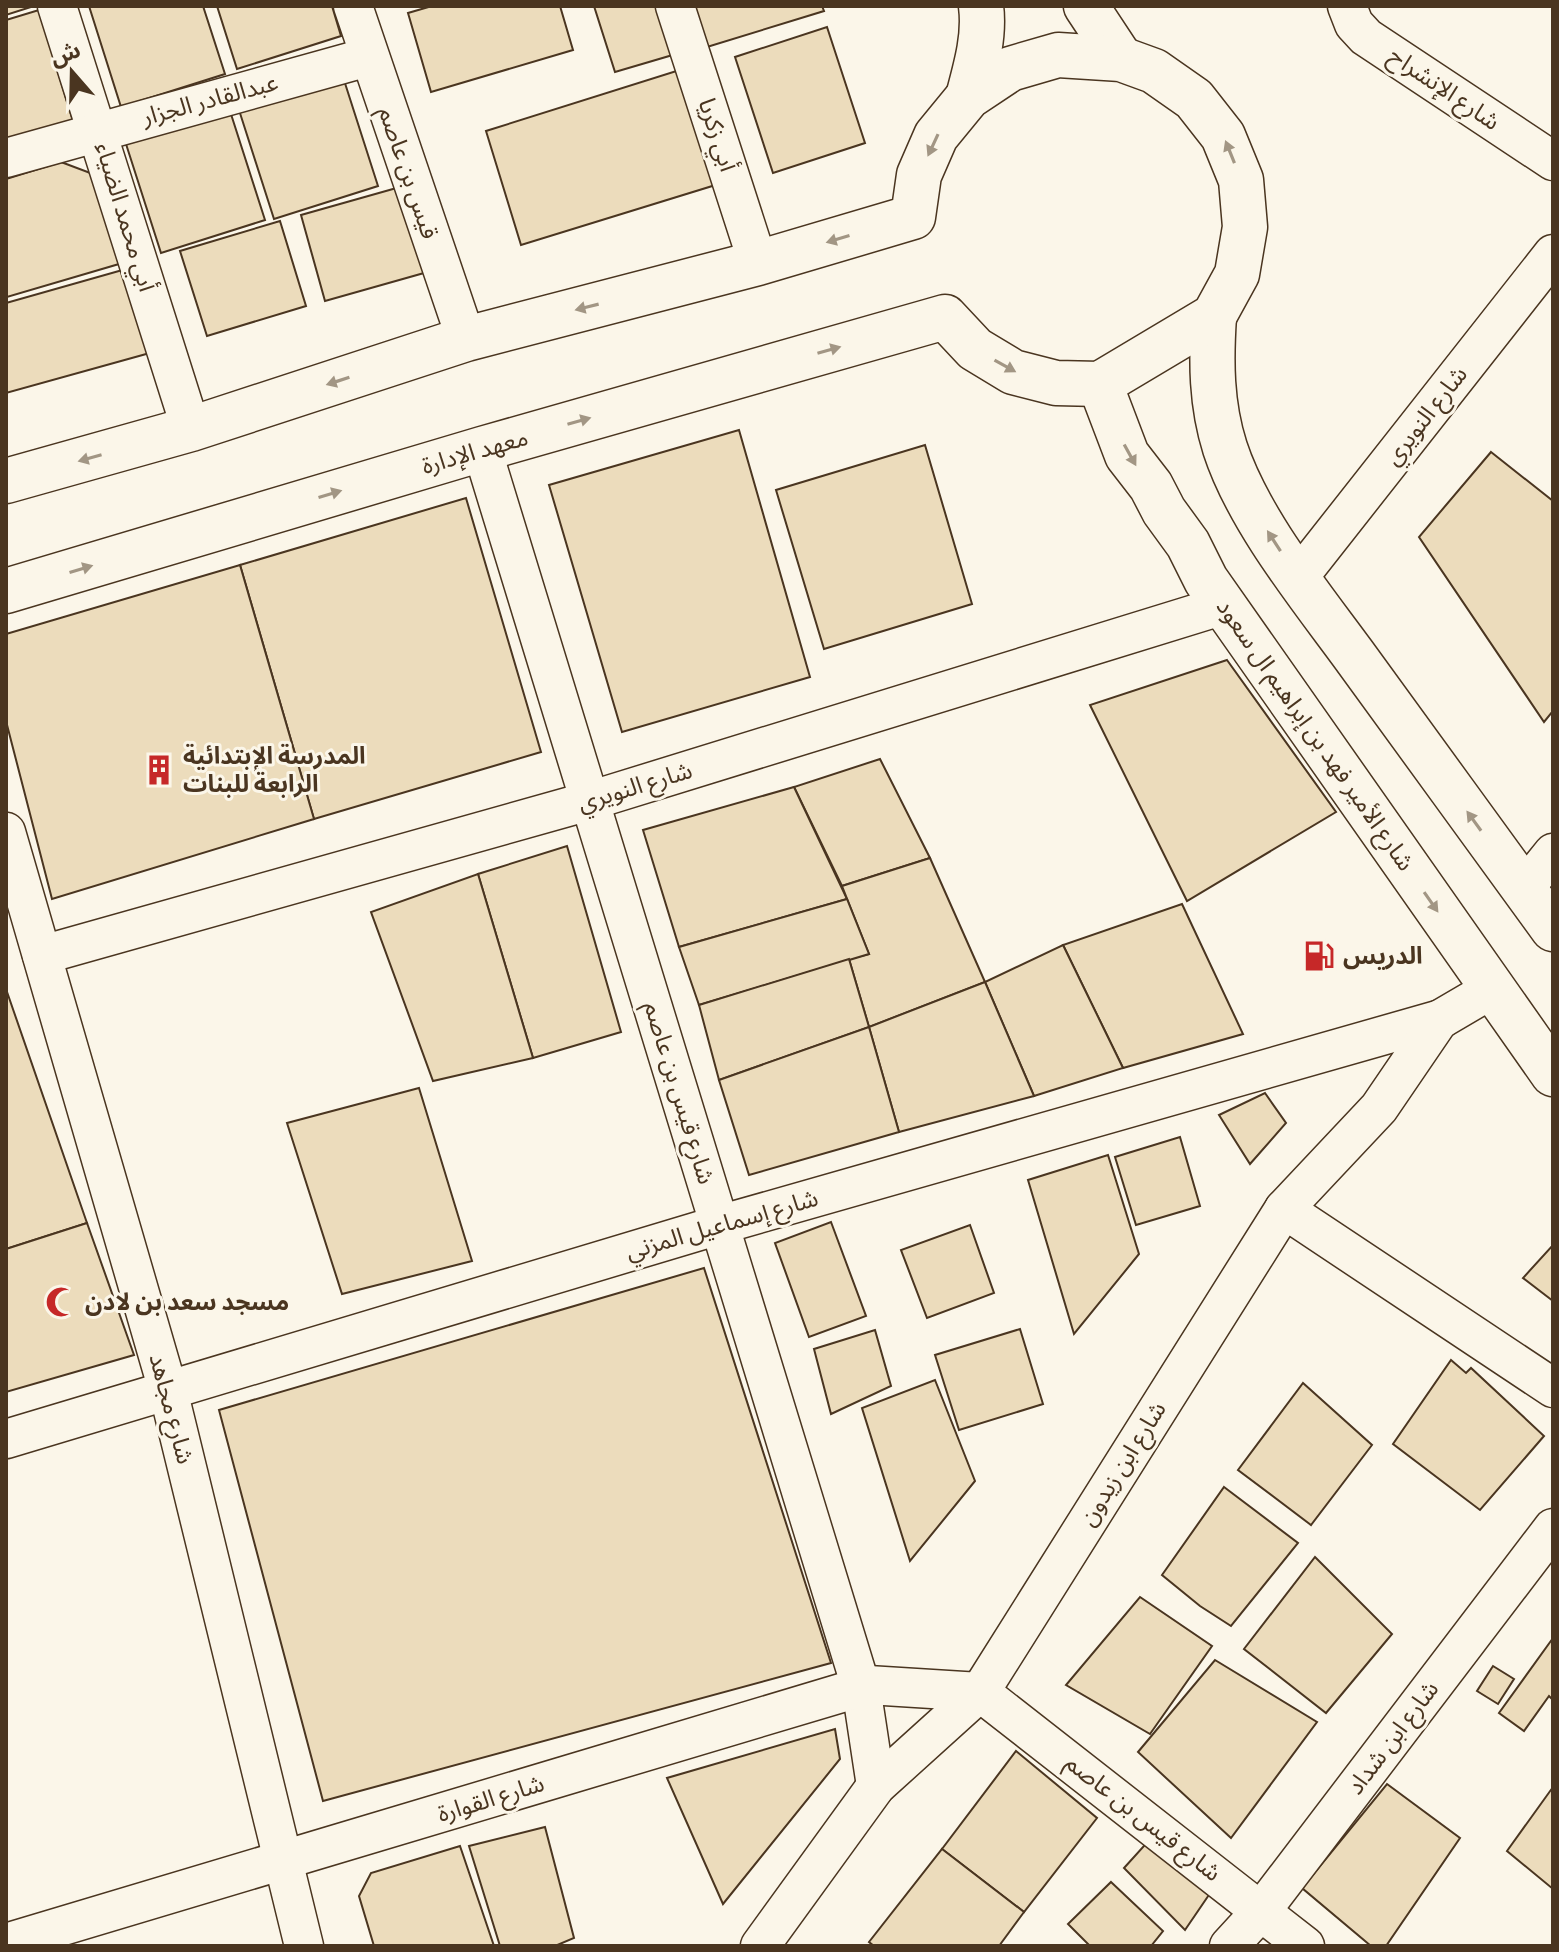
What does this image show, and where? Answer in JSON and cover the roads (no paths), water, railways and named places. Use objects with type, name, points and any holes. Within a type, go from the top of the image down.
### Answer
[{"type":"main road","points":[[968,97],[983,20],[981,6]]},
{"type":"main road","points":[[1086,6],[1121,59]]},
{"type":"main road","points":[[6,481],[191,429],[466,339],[758,263],[913,217],[919,175],[936,136],[968,97],[1010,69],[1058,55],[1121,59],[1154,71],[1194,99],[1223,136],[1241,180],[1245,227],[1237,274],[1214,316],[1211,361],[1215,405],[1226,449],[1243,490],[1298,578],[1553,929]]},
{"type":"main road","points":[[1100,384],[1214,316]]},
{"type":"main road","name":"معهد الإدارة","points":[[6,591],[482,449],[945,317],[975,349],[1013,372],[1056,383],[1100,384]]},
{"type":"main road","name":"شارع الأمير فهد بن إبراهيم ال سعود","points":[[1100,384],[1127,455],[1188,544],[1206,580],[1553,1074]]},
{"type":"street","name":"أبي محمد الضياء","points":[[57,6],[191,429]]},
{"type":"street","name":"قيس بن عاصم","points":[[353,6],[466,339]]},
{"type":"street","name":"أبي زكريا","points":[[675,6],[758,263]]},
{"type":"street","name":"شارع الإنشراح","points":[[1347,6],[1354,24],[1366,37],[1553,161]]},
{"type":"street","name":"عبدالقادر الجزار","points":[[6,158],[368,57]]},
{"type":"street","name":"شارع النويري","points":[[1298,578],[1553,254]]},
{"type":"street","name":"شارع قيس بن عاصم","points":[[482,449],[861,1687],[876,1786]]},
{"type":"street","name":"شارع النويري","points":[[42,955],[589,801],[1224,605]]},
{"type":"street","name":"شارع مجاهد","points":[[6,832],[168,1390],[304,1946]]},
{"type":"street","points":[[1524,889],[1553,853]]},
{"type":"street","name":"شارع ابن زيدون","points":[[760,1946],[876,1786],[980,1692],[1284,1209],[1379,1108],[1441,1019],[1492,989]]},
{"type":"street","name":"شارع إسماعيل المزني","points":[[6,1439],[719,1225],[1441,1019]]},
{"type":"street","points":[[1284,1209],[1553,1388]]},
{"type":"street","name":"شارع ابن شداد","points":[[1229,1946],[1262,1910],[1553,1528]]},
{"type":"street","name":"شارع القوارة","points":[[6,1943],[868,1685],[980,1692]]},
{"type":"street","name":"شارع قيس بن عاصم","points":[[980,1692],[1305,1946]]},
{"type":"place","name":"المدرسة الإبتدائية الرابعة للبنات","points":[[159,770]]},
{"type":"place","name":"الدريس","points":[[1319,956]]},
{"type":"place","name":"مسجد سعد بن لادن","points":[[61,1302]]}]
